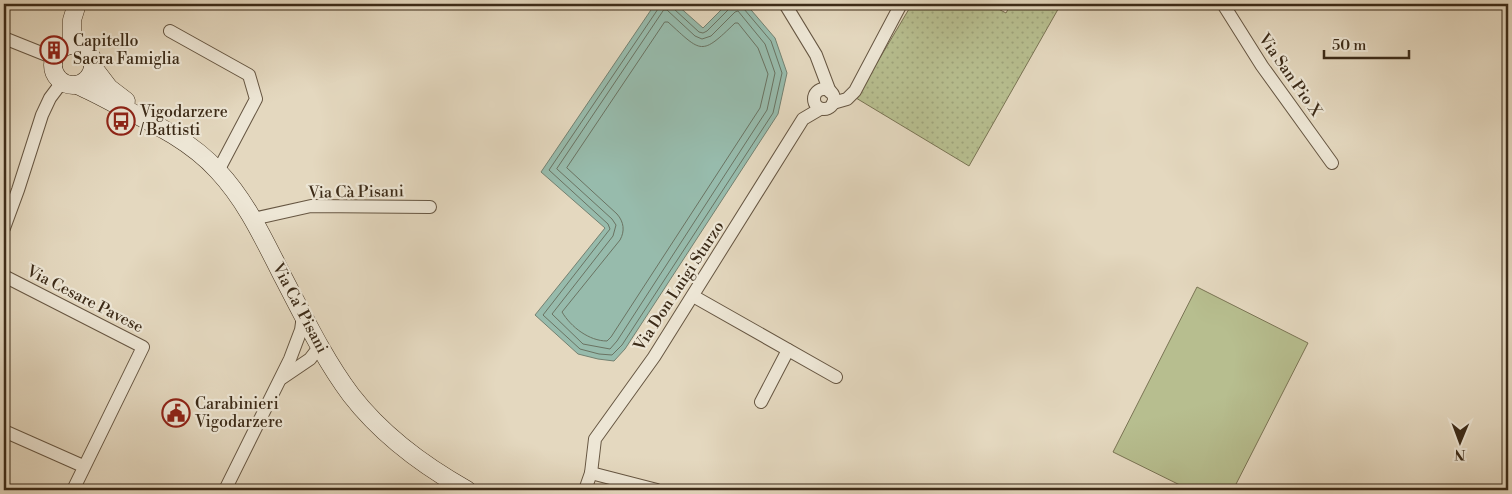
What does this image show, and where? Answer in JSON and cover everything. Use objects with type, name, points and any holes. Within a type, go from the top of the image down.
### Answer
[{"type":"main road","points":[[72,45],[72,20],[77,4]]},
{"type":"main road","points":[[72,45],[85,49],[93,60],[93,67],[88,79],[70,84],[54,71],[54,58],[61,49],[72,45]]},
{"type":"main road","name":"Via Ca' Pisani","points":[[93,67],[109,88],[143,117]]},
{"type":"main road","name":"Via Ca' Pisani","points":[[70,84],[143,117],[178,139],[207,160],[218,171],[253,219],[320,346],[333,368],[362,408],[389,436],[424,464],[468,490]]},
{"type":"street","points":[[785,4],[816,55],[822,72],[825,75],[823,99],[847,99],[855,91],[901,4]]},
{"type":"street","name":"Via San Pio X","points":[[1223,4],[1262,66],[1332,163]]},
{"type":"street","points":[[170,31],[249,74],[256,99],[218,171]]},
{"type":"street","points":[[4,38],[54,58]]},
{"type":"street","points":[[4,228],[42,115],[50,98],[70,84]]},
{"type":"street","name":"Via Don Luigi Sturzo","points":[[585,490],[591,473],[595,439],[654,357],[693,296],[803,119],[804,112],[823,99]]},
{"type":"street","name":"Via Cà Pisani","points":[[253,219],[311,206],[430,208]]},
{"type":"street","name":"Via Cesare Pavese","points":[[4,276],[143,347],[83,466],[73,490]]},
{"type":"street","points":[[693,296],[836,377]]},
{"type":"street","points":[[225,490],[290,359],[301,330],[303,316]]},
{"type":"street","points":[[290,359],[308,347],[320,346]]},
{"type":"street","points":[[280,380],[310,359],[320,346]]},
{"type":"street","points":[[761,402],[788,350]]},
{"type":"street","points":[[302,365],[333,368]]},
{"type":"street","points":[[4,430],[83,466]]},
{"type":"street","points":[[591,473],[657,490]]},
{"type":"shaded area","points":[[912,4],[989,4],[1006,13],[1011,4],[1061,4],[969,166],[856,98]]},
{"type":"shaded area","points":[[1197,287],[1308,343],[1233,490],[1190,490],[1113,452]]},
{"type":"water","points":[[655,4],[676,4],[703,28],[727,4],[746,4],[775,38],[787,73],[778,114],[625,349],[614,361],[598,359],[578,354],[535,315],[605,228],[541,172]]},
{"type":"place","name":"Capitello Sacra Famiglia","points":[[54,50]]},
{"type":"place","name":"Vigodarzere / Battisti","points":[[121,121]]},
{"type":"place","name":"Carabinieri Vigodarzere","points":[[176,413]]}]
